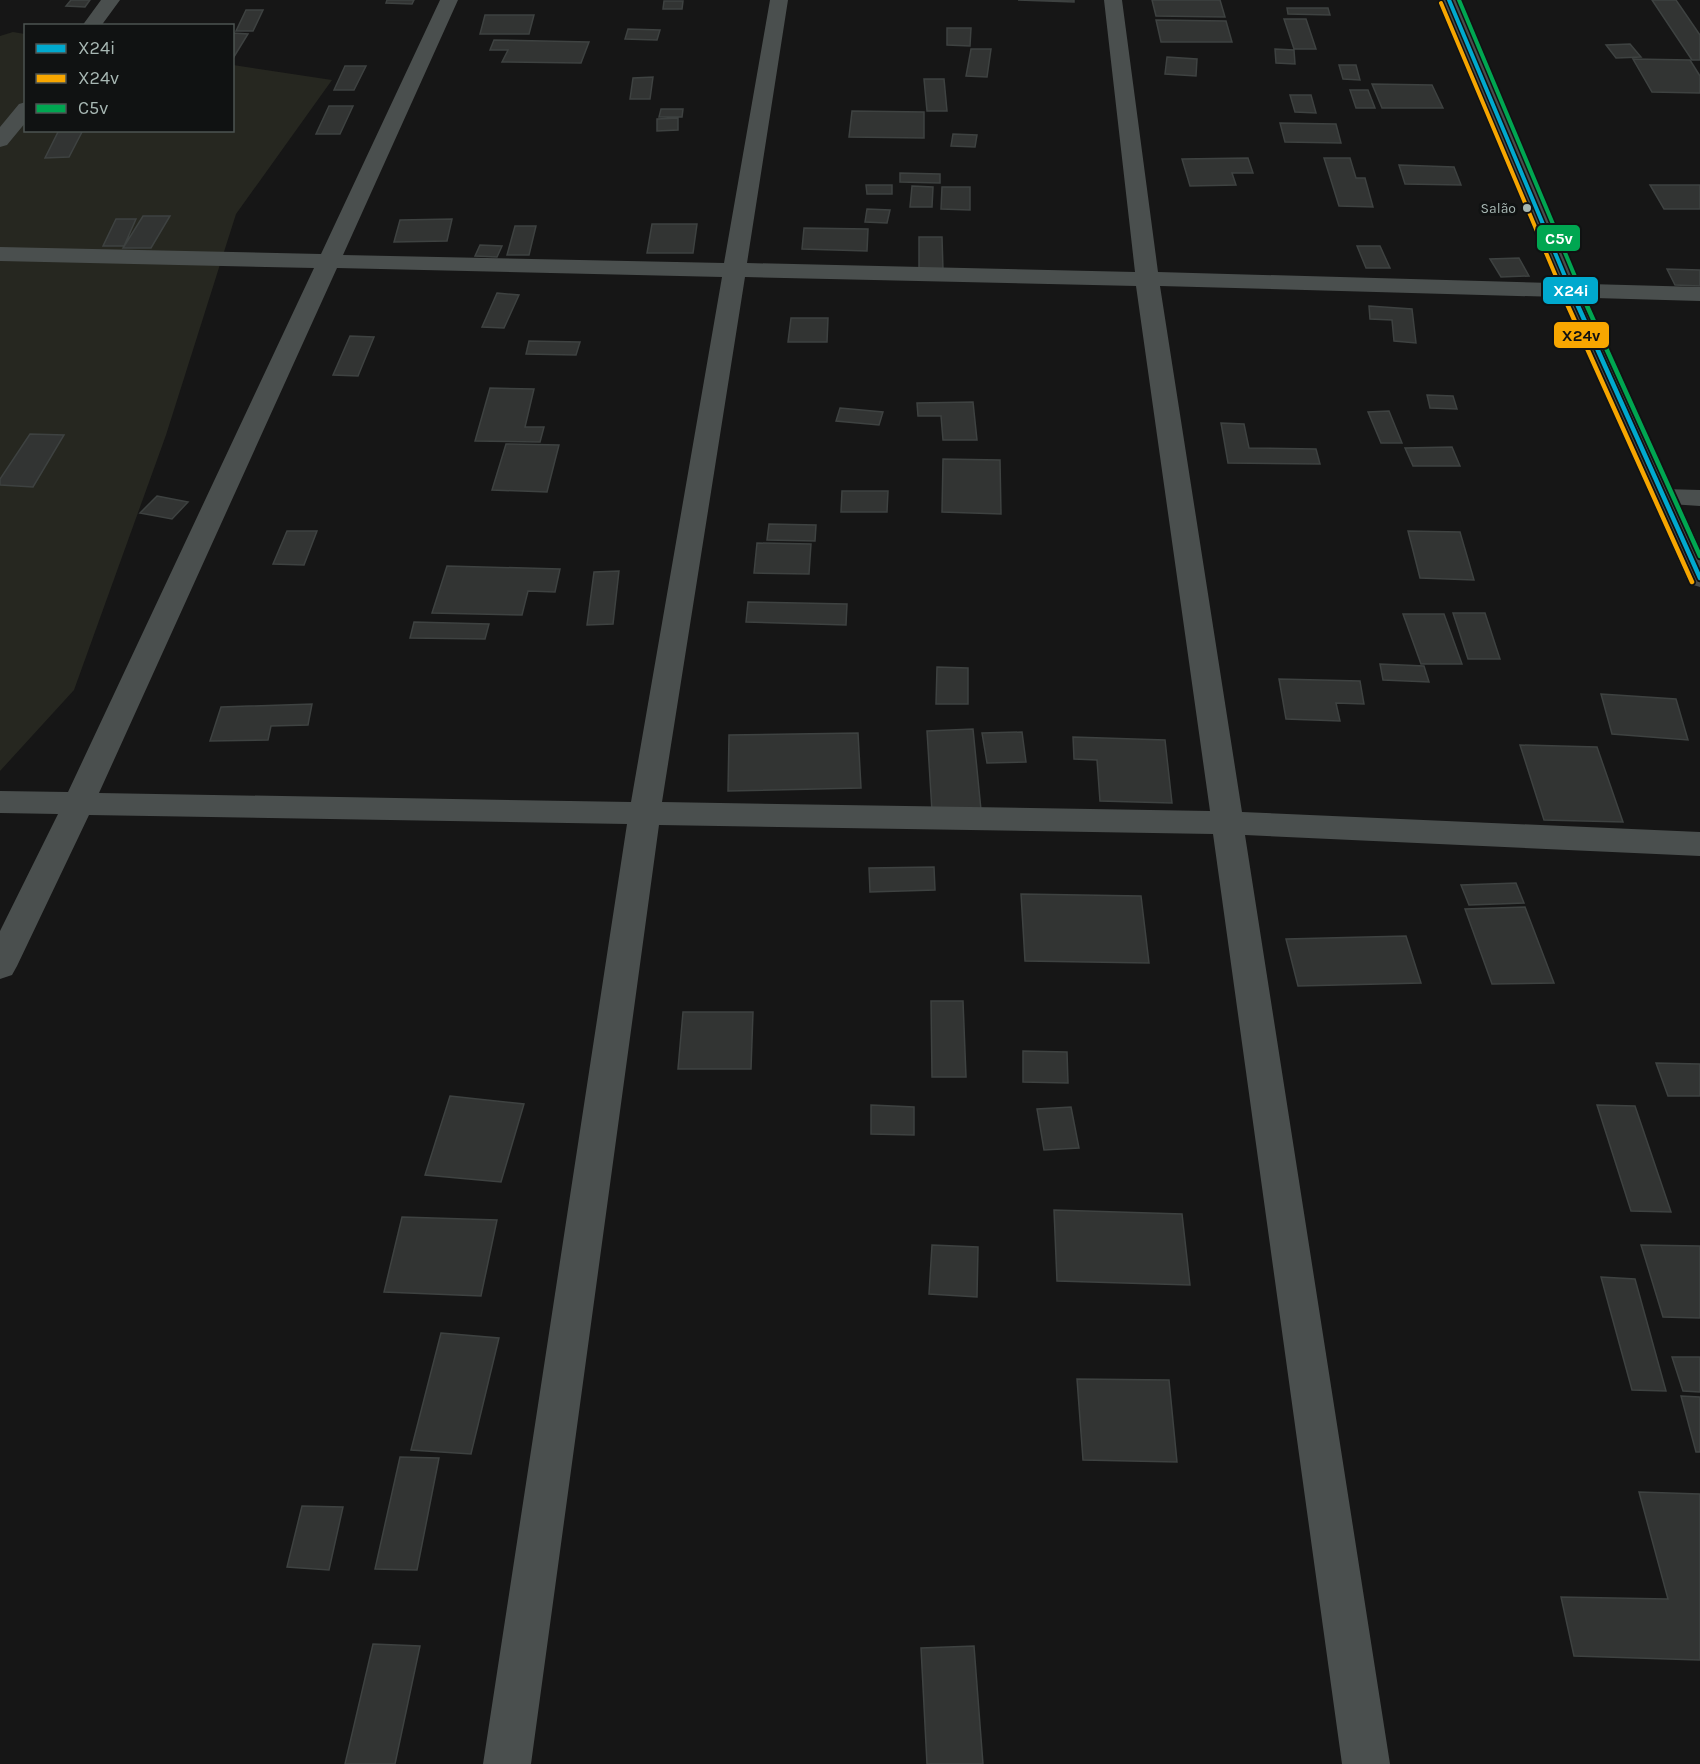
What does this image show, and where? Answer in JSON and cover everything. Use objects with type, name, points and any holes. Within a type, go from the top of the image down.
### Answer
[{"type":"street","points":[[93,24],[111,0]]},
{"type":"street","points":[[0,966],[78,804],[449,0]]},
{"type":"street","points":[[507,1764],[645,812],[779,0]]},
{"type":"street","points":[[1113,0],[1147,279],[1366,1764]]},
{"type":"street","points":[[1449,0],[1571,291],[1700,578]]},
{"type":"street","points":[[0,141],[24,111]]},
{"type":"street","points":[[0,254],[1147,279],[1700,294]]},
{"type":"street","points":[[1664,497],[1700,498]]},
{"type":"street","points":[[0,802],[1229,823],[1700,844]]},
{"type":"shaded area","points":[[13,32],[24,34],[24,132],[234,132],[234,65],[332,80],[236,214],[166,435],[74,690],[0,771],[0,36]]},
{"type":"building","points":[[71,0],[90,0],[85,7],[66,6]]},
{"type":"building","points":[[387,0],[414,0],[412,4],[386,3]]},
{"type":"building","points":[[1018,0],[1074,0],[1074,2]]},
{"type":"building","points":[[1152,0],[1220,0],[1225,17],[1156,16]]},
{"type":"building","points":[[1652,0],[1676,0],[1700,35],[1700,60],[1692,60]]},
{"type":"building","points":[[664,1],[683,1],[682,9],[663,9]]},
{"type":"building","points":[[1287,8],[1328,8],[1330,15],[1288,14]]},
{"type":"building","points":[[246,10],[263,10],[253,31],[236,31]]},
{"type":"building","points":[[485,15],[534,15],[529,34],[480,34]]},
{"type":"building","points":[[1284,19],[1306,19],[1316,49],[1294,49]]},
{"type":"building","points":[[1156,20],[1226,21],[1232,42],[1161,42]]},
{"type":"building","points":[[947,28],[971,28],[970,46],[947,45]]},
{"type":"building","points":[[628,29],[660,30],[657,40],[625,39]]},
{"type":"building","points":[[234,33],[248,34],[234,57]]},
{"type":"building","points":[[494,40],[589,42],[581,63],[502,62],[508,50],[490,50]]},
{"type":"building","points":[[1630,44],[1641,57],[1616,58],[1606,45]]},
{"type":"building","points":[[971,49],[991,49],[987,77],[966,76]]},
{"type":"building","points":[[1275,49],[1294,50],[1295,64],[1276,63]]},
{"type":"building","points":[[1167,57],[1197,59],[1196,76],[1165,74]]},
{"type":"building","points":[[1633,59],[1690,60],[1700,76],[1700,93],[1652,92]]},
{"type":"building","points":[[1339,65],[1356,65],[1360,80],[1343,79]]},
{"type":"building","points":[[345,66],[366,66],[354,90],[334,90]]},
{"type":"building","points":[[653,77],[650,99],[630,99],[633,78]]},
{"type":"building","points":[[924,79],[944,79],[947,111],[927,111]]},
{"type":"building","points":[[1372,84],[1432,85],[1443,108],[1382,108]]},
{"type":"building","points":[[1350,90],[1368,90],[1375,108],[1356,108]]},
{"type":"building","points":[[1290,95],[1311,95],[1316,113],[1295,112]]},
{"type":"building","points":[[329,106],[353,106],[340,134],[316,134]]},
{"type":"building","points":[[661,109],[683,109],[682,117],[659,117]]},
{"type":"building","points":[[852,111],[924,112],[924,138],[849,137]]},
{"type":"building","points":[[678,118],[678,130],[657,131],[657,119]]},
{"type":"building","points":[[1280,123],[1336,124],[1341,143],[1285,142]]},
{"type":"building","points":[[58,132],[82,132],[69,157],[45,158]]},
{"type":"building","points":[[953,134],[977,135],[975,147],[951,146]]},
{"type":"building","points":[[1248,158],[1253,173],[1232,173],[1236,185],[1190,186],[1182,159]]},
{"type":"building","points":[[1324,158],[1350,158],[1356,178],[1365,178],[1373,207],[1339,206]]},
{"type":"building","points":[[1399,165],[1454,167],[1461,185],[1405,184]]},
{"type":"building","points":[[900,173],[940,174],[940,183],[900,182]]},
{"type":"building","points":[[866,185],[892,185],[892,194],[867,194]]},
{"type":"building","points":[[1650,185],[1700,185],[1700,209],[1664,209]]},
{"type":"building","points":[[912,186],[933,187],[932,207],[910,207]]},
{"type":"building","points":[[942,187],[970,187],[970,210],[941,209]]},
{"type":"building","points":[[867,209],[890,210],[887,223],[865,222]]},
{"type":"building","points":[[143,216],[170,216],[151,248],[123,248]]},
{"type":"building","points":[[116,219],[136,219],[124,246],[103,246]]},
{"type":"building","points":[[452,219],[447,241],[394,242],[400,220]]},
{"type":"building","points":[[652,224],[697,224],[693,253],[647,253]]},
{"type":"building","points":[[515,226],[536,226],[529,255],[507,255]]},
{"type":"building","points":[[804,228],[868,229],[867,251],[802,249]]},
{"type":"building","points":[[919,237],[942,237],[943,270],[919,269]]},
{"type":"building","points":[[480,245],[502,246],[497,257],[475,256]]},
{"type":"building","points":[[1357,246],[1380,246],[1390,268],[1366,268]]},
{"type":"building","points":[[1519,258],[1529,276],[1501,277],[1490,259]]},
{"type":"building","points":[[1667,269],[1700,270],[1700,286],[1675,285]]},
{"type":"building","points":[[497,293],[519,295],[504,328],[482,327]]},
{"type":"building","points":[[1369,306],[1412,309],[1416,343],[1394,341],[1392,320],[1370,319]]},
{"type":"building","points":[[791,318],[828,318],[827,342],[788,342]]},
{"type":"building","points":[[350,336],[374,337],[358,376],[333,375]]},
{"type":"building","points":[[529,341],[580,342],[576,355],[526,354]]},
{"type":"building","points":[[490,388],[534,389],[525,427],[544,427],[540,442],[475,441]]},
{"type":"building","points":[[1427,395],[1453,396],[1457,409],[1430,408]]},
{"type":"building","points":[[973,402],[977,440],[943,440],[941,416],[918,416],[917,403]]},
{"type":"building","points":[[840,408],[883,412],[879,425],[836,421]]},
{"type":"building","points":[[1389,411],[1402,443],[1381,443],[1368,412]]},
{"type":"building","points":[[1221,423],[1244,424],[1249,448],[1316,449],[1320,464],[1228,463]]},
{"type":"building","points":[[30,434],[64,435],[33,487],[0,485],[0,479]]},
{"type":"building","points":[[506,444],[559,445],[547,492],[492,490]]},
{"type":"building","points":[[1452,447],[1460,466],[1413,466],[1405,448]]},
{"type":"building","points":[[943,459],[1000,460],[1001,514],[942,512]]},
{"type":"building","points":[[842,491],[888,491],[887,512],[841,512]]},
{"type":"building","points":[[157,496],[188,502],[172,519],[140,513]]},
{"type":"building","points":[[769,524],[816,525],[815,541],[767,540]]},
{"type":"building","points":[[287,531],[317,531],[304,565],[273,564]]},
{"type":"building","points":[[1408,531],[1460,532],[1474,580],[1420,578]]},
{"type":"building","points":[[757,543],[811,544],[809,574],[754,573]]},
{"type":"building","points":[[447,566],[560,569],[555,592],[528,591],[522,615],[432,613]]},
{"type":"building","points":[[619,571],[613,624],[587,625],[594,572]]},
{"type":"building","points":[[748,602],[847,604],[846,625],[746,622]]},
{"type":"building","points":[[1453,613],[1485,613],[1500,659],[1468,659]]},
{"type":"building","points":[[1403,614],[1444,614],[1462,664],[1421,664]]},
{"type":"building","points":[[414,622],[489,624],[485,639],[410,638]]},
{"type":"building","points":[[1380,664],[1424,666],[1429,682],[1383,680]]},
{"type":"building","points":[[937,667],[968,668],[968,704],[936,704]]},
{"type":"building","points":[[1279,679],[1360,681],[1364,704],[1336,703],[1340,721],[1286,719]]},
{"type":"building","points":[[1601,694],[1676,699],[1688,740],[1612,734]]},
{"type":"building","points":[[312,704],[308,725],[271,726],[268,740],[210,741],[221,707]]},
{"type":"building","points":[[973,729],[981,810],[932,811],[927,731]]},
{"type":"building","points":[[1022,732],[1026,762],[987,763],[982,733]]},
{"type":"building","points":[[858,733],[861,788],[728,791],[729,735]]},
{"type":"building","points":[[1073,737],[1165,740],[1172,803],[1100,801],[1097,760],[1074,759]]},
{"type":"building","points":[[1520,745],[1597,747],[1623,822],[1544,820]]},
{"type":"building","points":[[934,867],[935,890],[870,892],[869,868]]},
{"type":"building","points":[[1516,883],[1524,903],[1469,905],[1461,885]]},
{"type":"building","points":[[1021,894],[1141,896],[1149,963],[1025,961]]},
{"type":"building","points":[[1525,907],[1554,983],[1492,984],[1465,909]]},
{"type":"building","points":[[1406,936],[1421,983],[1298,986],[1286,939]]},
{"type":"building","points":[[931,1001],[963,1001],[966,1077],[932,1077]]},
{"type":"building","points":[[683,1012],[753,1012],[751,1069],[678,1069]]},
{"type":"building","points":[[1023,1051],[1067,1052],[1068,1083],[1023,1082]]},
{"type":"building","points":[[1656,1063],[1700,1064],[1700,1096],[1668,1096]]},
{"type":"building","points":[[450,1096],[524,1104],[501,1182],[425,1175]]},
{"type":"building","points":[[871,1105],[914,1107],[914,1135],[871,1134]]},
{"type":"building","points":[[1597,1105],[1635,1106],[1671,1212],[1631,1211]]},
{"type":"building","points":[[1071,1107],[1079,1148],[1044,1150],[1037,1109]]},
{"type":"building","points":[[1054,1210],[1182,1214],[1190,1285],[1057,1281]]},
{"type":"building","points":[[402,1217],[497,1220],[481,1296],[384,1292]]},
{"type":"building","points":[[932,1245],[978,1247],[977,1297],[929,1294]]},
{"type":"building","points":[[1641,1245],[1700,1246],[1700,1318],[1663,1317]]},
{"type":"building","points":[[1601,1277],[1635,1279],[1666,1391],[1632,1390]]},
{"type":"building","points":[[441,1333],[499,1338],[471,1454],[411,1450]]},
{"type":"building","points":[[1672,1357],[1700,1357],[1700,1392],[1683,1391]]},
{"type":"building","points":[[1077,1379],[1169,1380],[1177,1462],[1083,1460]]},
{"type":"building","points":[[1681,1396],[1700,1397],[1700,1452],[1696,1452]]},
{"type":"building","points":[[400,1457],[439,1458],[417,1570],[375,1569]]},
{"type":"building","points":[[1639,1492],[1700,1494],[1700,1660],[1574,1656],[1561,1597],[1668,1599]]},
{"type":"building","points":[[302,1506],[343,1507],[329,1570],[287,1567]]},
{"type":"building","points":[[373,1644],[420,1646],[395,1764],[345,1764]]},
{"type":"building","points":[[974,1646],[983,1764],[927,1764],[921,1648]]},
{"type":"transit line","name":"X24i","points":[[1449,0],[1571,291],[1700,578]]},
{"type":"transit line","name":"C5v","points":[[1459,0],[1579,287],[1700,556]]},
{"type":"transit line","name":"X24v","points":[[1441,3],[1563,294],[1692,582]]},
{"type":"place","name":"Salão","points":[[1527,208]]}]
